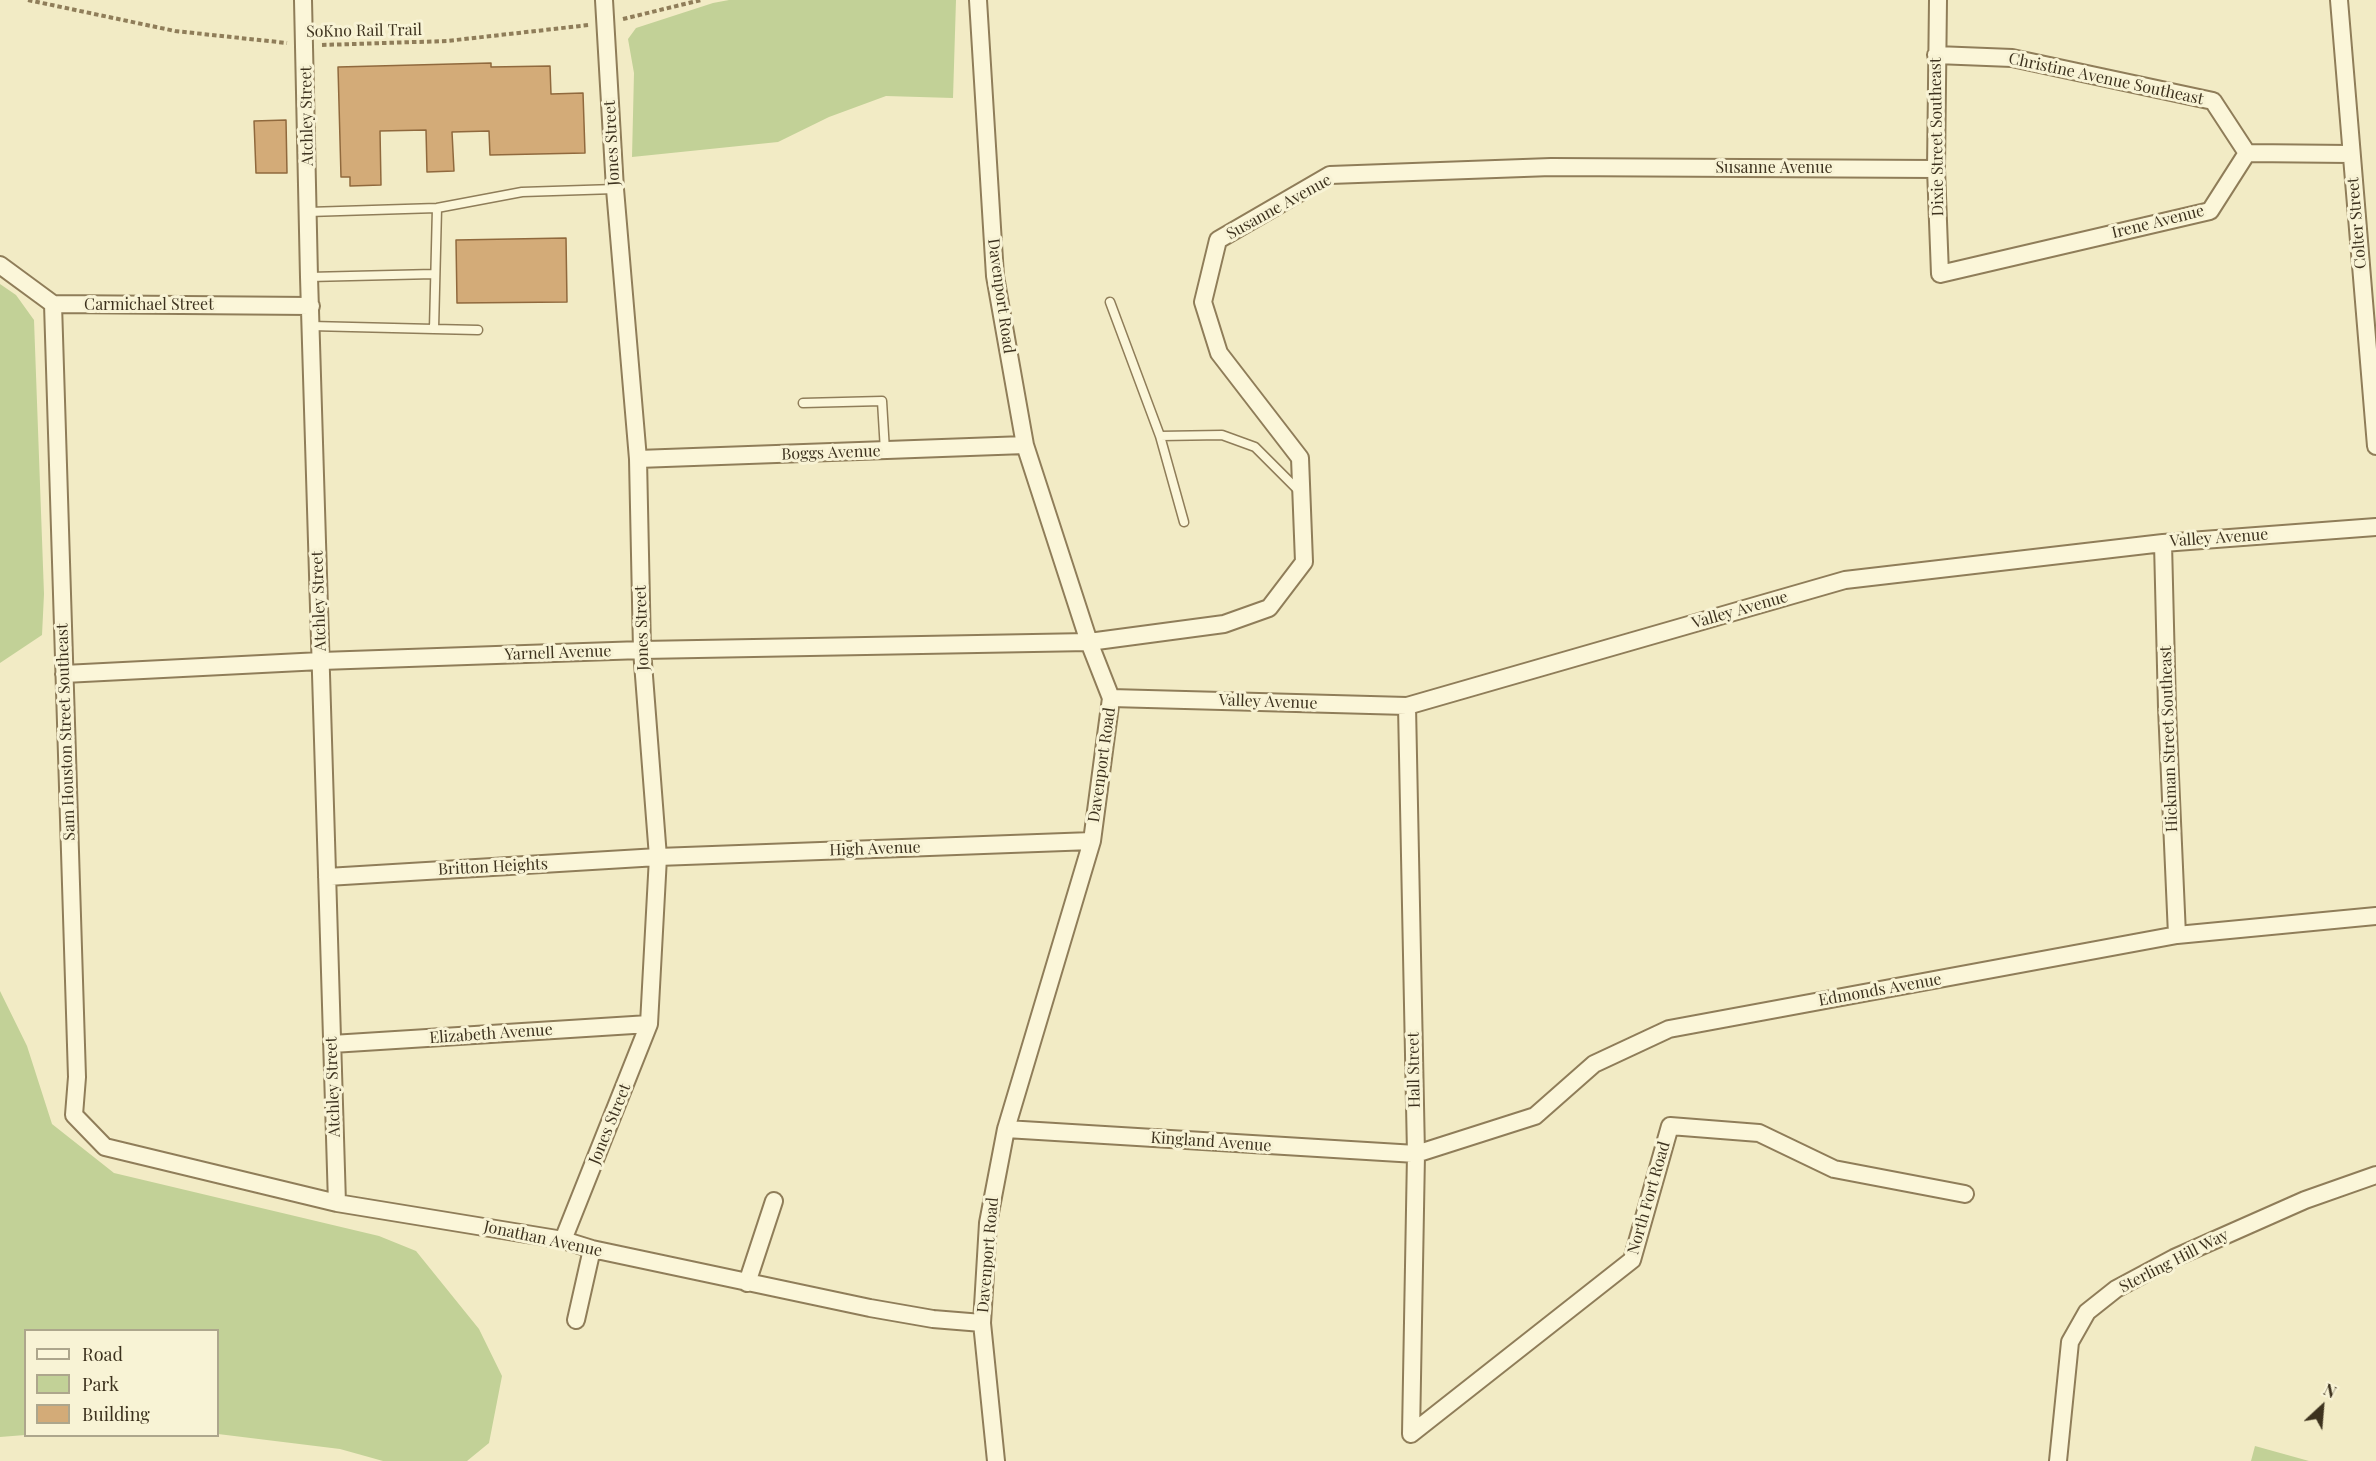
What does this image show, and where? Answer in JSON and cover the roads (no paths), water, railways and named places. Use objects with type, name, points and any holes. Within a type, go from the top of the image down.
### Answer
[{"type":"street","name":"Atchley Street","points":[[303,0],[309,277],[337,1203]]},
{"type":"street","name":"Jones Street","points":[[563,1240],[649,1024],[658,857],[642,650],[638,459],[615,189],[604,0]]},
{"type":"street","name":"Davenport Road","points":[[978,0],[995,276],[1025,445],[1089,642],[1111,698],[1092,841],[1006,1129],[988,1223],[982,1323],[996,1461]]},
{"type":"street","name":"Dixie Street Southeast","points":[[1938,0],[1936,169],[1940,274]]},
{"type":"street","name":"Colter Street","points":[[2339,0],[2376,446]]},
{"type":"street","name":"Christine Avenue Southeast","points":[[1936,55],[2012,58],[2213,101],[2247,153]]},
{"type":"street","points":[[2247,153],[2350,154]]},
{"type":"street","name":"Irene Avenue","points":[[1940,274],[2210,211],[2247,153]]},
{"type":"street","name":"Susanne Avenue","points":[[1089,642],[1224,624],[1269,608],[1304,562],[1300,458],[1219,353],[1203,302],[1218,240],[1330,176],[1551,167],[1936,169]]},
{"type":"street","points":[[0,265],[53,304]]},
{"type":"street","name":"Carmichael Street","points":[[53,304],[311,306]]},
{"type":"street","name":"Sam Houston Street Southeast","points":[[53,304],[77,1077],[74,1115],[105,1147]]},
{"type":"street","name":"Boggs Avenue","points":[[638,459],[885,452],[1025,445]]},
{"type":"street","name":"Valley Avenue","points":[[1111,698],[1407,706],[1845,580],[2163,543],[2376,527]]},
{"type":"street","name":"Hickman Street Southeast","points":[[2163,543],[2167,708],[2177,935]]},
{"type":"street","name":"Yarnell Avenue","points":[[64,674],[321,661],[642,650],[1089,642]]},
{"type":"street","name":"Hall Street","points":[[1407,706],[1416,1154],[1411,1434]]},
{"type":"street","name":"High Avenue","points":[[658,857],[1092,841]]},
{"type":"street","name":"Britton Heights","points":[[327,877],[658,857]]},
{"type":"street","name":"Edmonds Avenue","points":[[1416,1154],[1535,1116],[1594,1064],[1669,1029],[2177,935],[2376,916]]},
{"type":"street","name":"Elizabeth Avenue","points":[[332,1044],[649,1024]]},
{"type":"street","name":"North Fort Road","points":[[1411,1434],[1632,1260],[1670,1126],[1759,1133],[1834,1169],[1965,1194]]},
{"type":"street","name":"Kingland Avenue","points":[[1006,1129],[1416,1154]]},
{"type":"street","name":"Jonathan Avenue","points":[[105,1147],[337,1203],[563,1240],[592,1249],[747,1283],[933,1320],[982,1323]]},
{"type":"street","name":"Sterling Hill Way","points":[[2058,1461],[2070,1342],[2087,1312],[2116,1289],[2174,1258],[2305,1200],[2376,1175]]},
{"type":"street","points":[[747,1283],[774,1201]]},
{"type":"street","points":[[576,1320],[592,1249]]},
{"type":"lane","points":[[308,212],[436,208],[522,192],[615,189]]},
{"type":"lane","points":[[434,329],[436,208]]},
{"type":"lane","points":[[309,277],[434,274]]},
{"type":"lane","points":[[1110,302],[1160,436],[1184,522]]},
{"type":"lane","points":[[311,326],[478,330]]},
{"type":"lane","points":[[803,404],[882,400],[885,452]]},
{"type":"lane","points":[[1160,436],[1222,435],[1255,447],[1301,494]]}]
